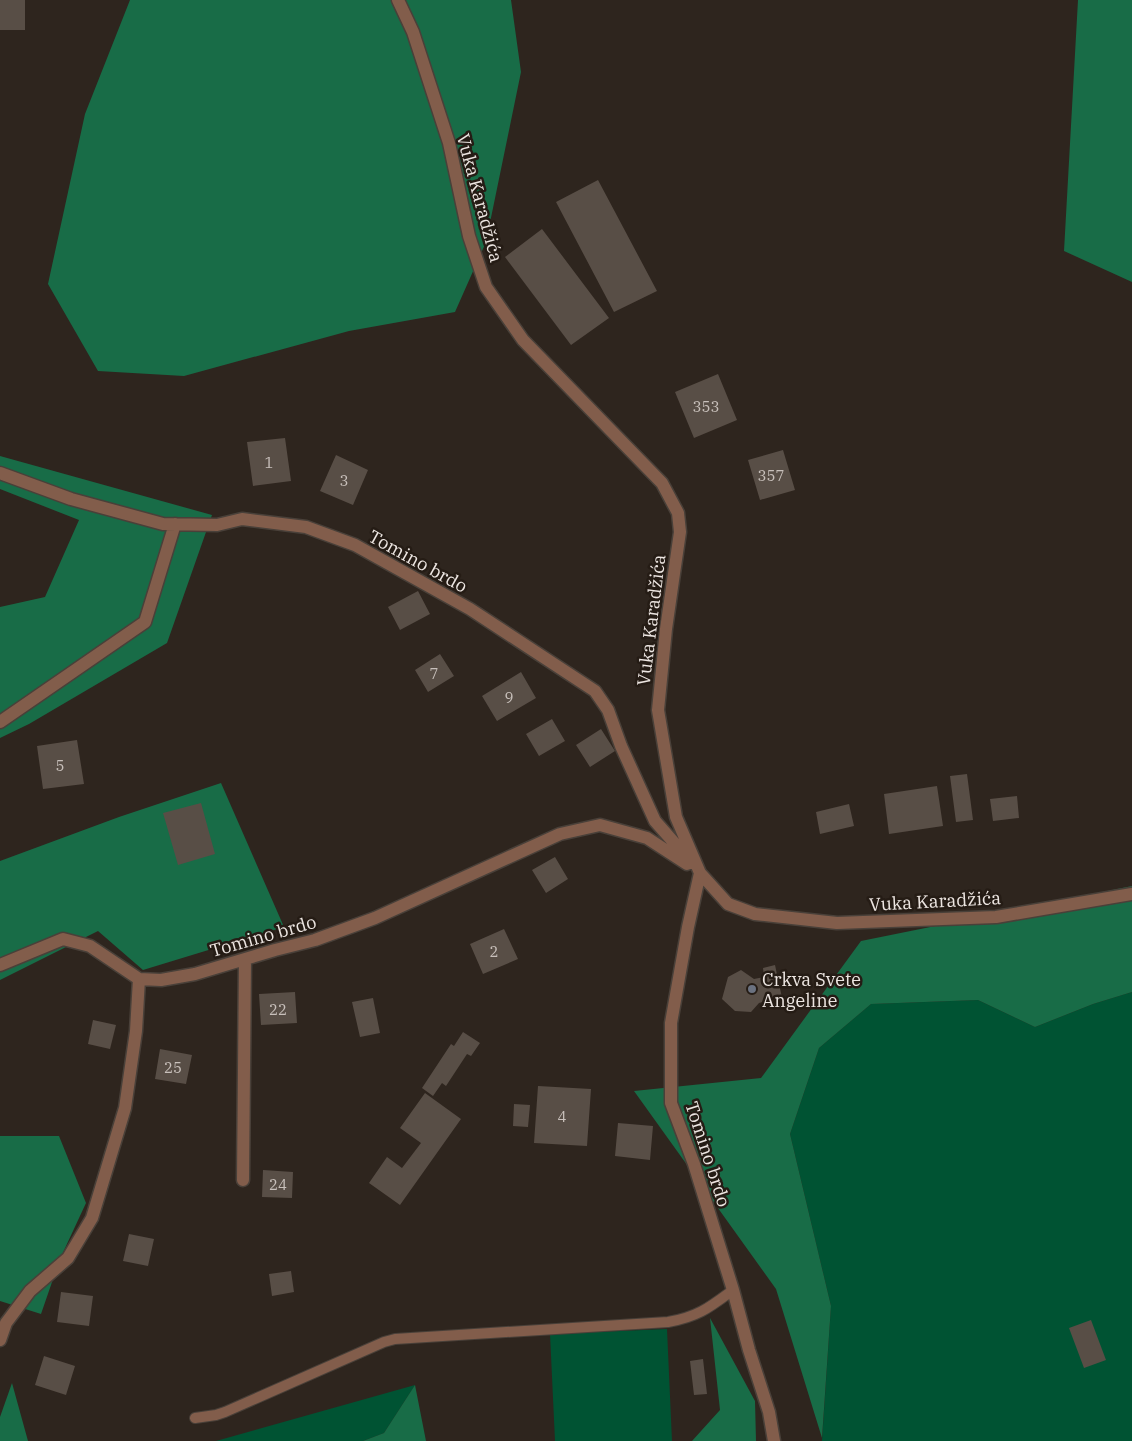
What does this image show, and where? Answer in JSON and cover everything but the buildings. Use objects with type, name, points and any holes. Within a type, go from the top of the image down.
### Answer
[{"type":"street","name":"Vuka Karadžića","points":[[398,0],[413,32],[449,143],[469,236],[486,286],[523,340],[662,483],[678,514],[680,532],[666,629],[658,710],[676,817],[700,873],[728,904],[737,908],[755,914],[837,922],[996,917],[1132,894]]},
{"type":"street","name":"Tomino brdo","points":[[0,473],[71,498],[163,524],[217,525],[242,519],[306,527],[355,545],[470,609],[595,691],[608,710],[621,746],[654,821],[700,873]]},
{"type":"street","points":[[0,722],[144,622],[175,524]]},
{"type":"street","name":"Tomino brdo","points":[[139,979],[161,980],[195,974],[315,940],[374,918],[560,834],[600,826],[647,838],[700,873]]},
{"type":"street","name":"Tomino brdo","points":[[700,873],[688,927],[671,1023],[671,1103],[694,1164],[733,1290],[749,1350],[769,1412],[774,1441]]},
{"type":"street","points":[[0,965],[63,939],[90,946],[139,979],[136,1031],[125,1108],[92,1218],[68,1258],[30,1290],[6,1323],[0,1340]]},
{"type":"street","points":[[243,1180],[245,959]]},
{"type":"lane","points":[[195,1418],[216,1416],[384,1342],[395,1339],[668,1322],[686,1319],[705,1311],[733,1290]]},
{"type":"green space","points":[[130,0],[511,0],[521,72],[486,242],[455,312],[349,331],[184,376],[98,371],[48,284],[85,114]]},
{"type":"green space","points":[[1078,0],[1132,0],[1132,282],[1064,251]]},
{"type":"green space","points":[[0,456],[212,515],[167,643],[29,724],[0,738],[0,607],[45,597],[79,520],[0,489]]},
{"type":"green space","points":[[221,783],[284,927],[143,970],[98,931],[0,980],[0,861],[119,817]]},
{"type":"green space","points":[[1132,886],[1132,992],[1093,1004],[1035,1027],[978,1000],[871,1004],[819,1048],[790,1134],[831,1306],[822,1438],[776,1289],[634,1091],[761,1078],[861,941]]},
{"type":"green space","points":[[1132,992],[1132,1441],[822,1441],[831,1306],[790,1134],[819,1048],[871,1004],[978,1000],[1035,1027],[1093,1004]]},
{"type":"green space","points":[[0,1136],[59,1136],[86,1203],[60,1259],[41,1314],[0,1301]]},
{"type":"green space","points":[[710,1318],[755,1401],[756,1441],[692,1441],[720,1410]]},
{"type":"green space","points":[[667,1329],[672,1441],[555,1441],[550,1334]]},
{"type":"green space","points":[[12,1383],[28,1441],[0,1441],[0,1417]]},
{"type":"green space","points":[[415,1385],[384,1433],[363,1441],[216,1441]]},
{"type":"green space","points":[[415,1385],[426,1441],[363,1441],[384,1433]]},
{"type":"place","name":"Crkva Svete Angeline","points":[[752,989]]}]
